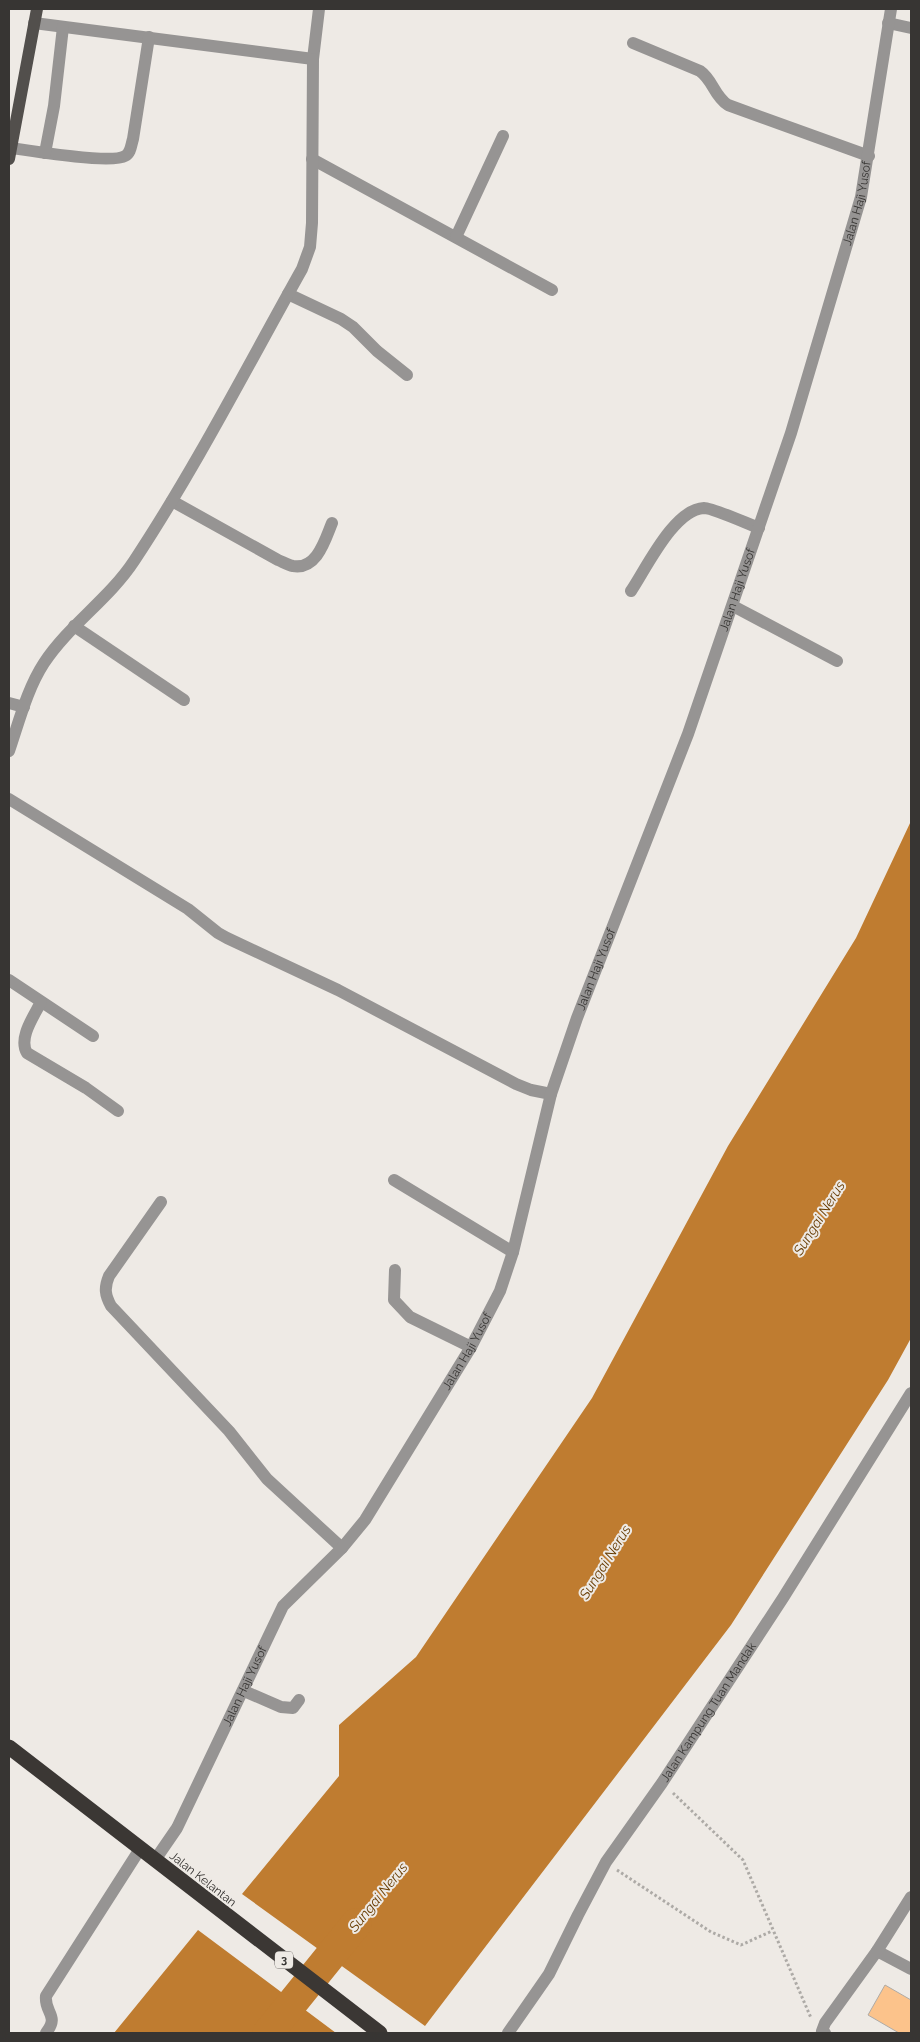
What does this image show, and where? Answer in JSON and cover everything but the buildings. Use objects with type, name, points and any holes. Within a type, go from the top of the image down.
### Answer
[{"type":"highway","name":"Jalan Kelantan","points":[[9,1747],[380,2033]]},
{"type":"main road","points":[[10,153],[37,9]]},
{"type":"street","points":[[9,751],[24,707],[44,663],[74,626],[132,563],[172,501],[302,269],[310,247],[312,223],[313,58],[319,9]]},
{"type":"street","name":"Jalan Haji Yusof","points":[[155,1860],[177,1828],[284,1606],[342,1548],[365,1520],[471,1347],[500,1291],[513,1252],[551,1094],[577,1018],[688,734],[794,424],[861,196],[891,9]]},
{"type":"street","points":[[34,23],[313,58]]},
{"type":"street","points":[[888,23],[911,28]]},
{"type":"street","points":[[45,153],[54,106],[63,27]]},
{"type":"street","points":[[10,153],[45,153],[118,159],[126,156],[130,151],[133,139],[149,38]]},
{"type":"street","points":[[633,43],[700,71],[707,76],[720,100],[728,104],[868,156]]},
{"type":"street","points":[[456,237],[503,136]]},
{"type":"street","points":[[312,159],[552,290]]},
{"type":"street","points":[[288,294],[341,319],[353,327],[377,351],[407,375]]},
{"type":"street","points":[[172,501],[278,560],[293,566],[304,565],[314,559],[320,552],[332,523]]},
{"type":"street","points":[[631,591],[674,525],[688,513],[704,508],[759,528]]},
{"type":"street","points":[[733,606],[837,661]]},
{"type":"street","points":[[74,626],[184,700]]},
{"type":"street","points":[[9,703],[24,707]]},
{"type":"street","points":[[9,799],[188,909],[227,938],[338,990],[516,1084],[531,1090],[551,1094]]},
{"type":"street","points":[[9,980],[93,1036]]},
{"type":"street","points":[[41,1002],[24,1039],[24,1047],[27,1053],[86,1088],[118,1111]]},
{"type":"street","points":[[394,1180],[513,1252]]},
{"type":"street","points":[[161,1202],[109,1276],[105,1285],[105,1295],[111,1306],[229,1431],[267,1479],[342,1548]]},
{"type":"street","points":[[395,1270],[394,1300],[410,1317],[471,1347]]},
{"type":"street","name":"Jalan Kampung Tuan Mandak","points":[[508,2033],[549,1974],[606,1862],[662,1783],[783,1598],[911,1393]]},
{"type":"street","points":[[244,1692],[281,1707],[293,1708],[299,1700]]},
{"type":"street","points":[[46,2033],[53,2023],[52,2016],[45,2004],[46,1996],[140,1849]]},
{"type":"street","points":[[824,2032],[825,2023],[877,1951],[911,1897]]},
{"type":"street","points":[[877,1951],[911,1969]]},
{"type":"path","points":[[662,1783],[743,1860],[813,2023],[824,2032]]},
{"type":"path","points":[[606,1862],[711,1932],[741,1945],[772,1931]]},
{"type":"water","points":[[911,821],[911,1338],[888,1380],[731,1625],[425,2026],[242,1894],[339,1776],[339,1725],[416,1657],[592,1398],[728,1146],[856,938]]},
{"type":"water","points":[[198,1930],[336,2033],[114,2033]]},
{"type":"waterway","name":"Sungai Nerus","points":[[268,2033],[356,1924]]}]
